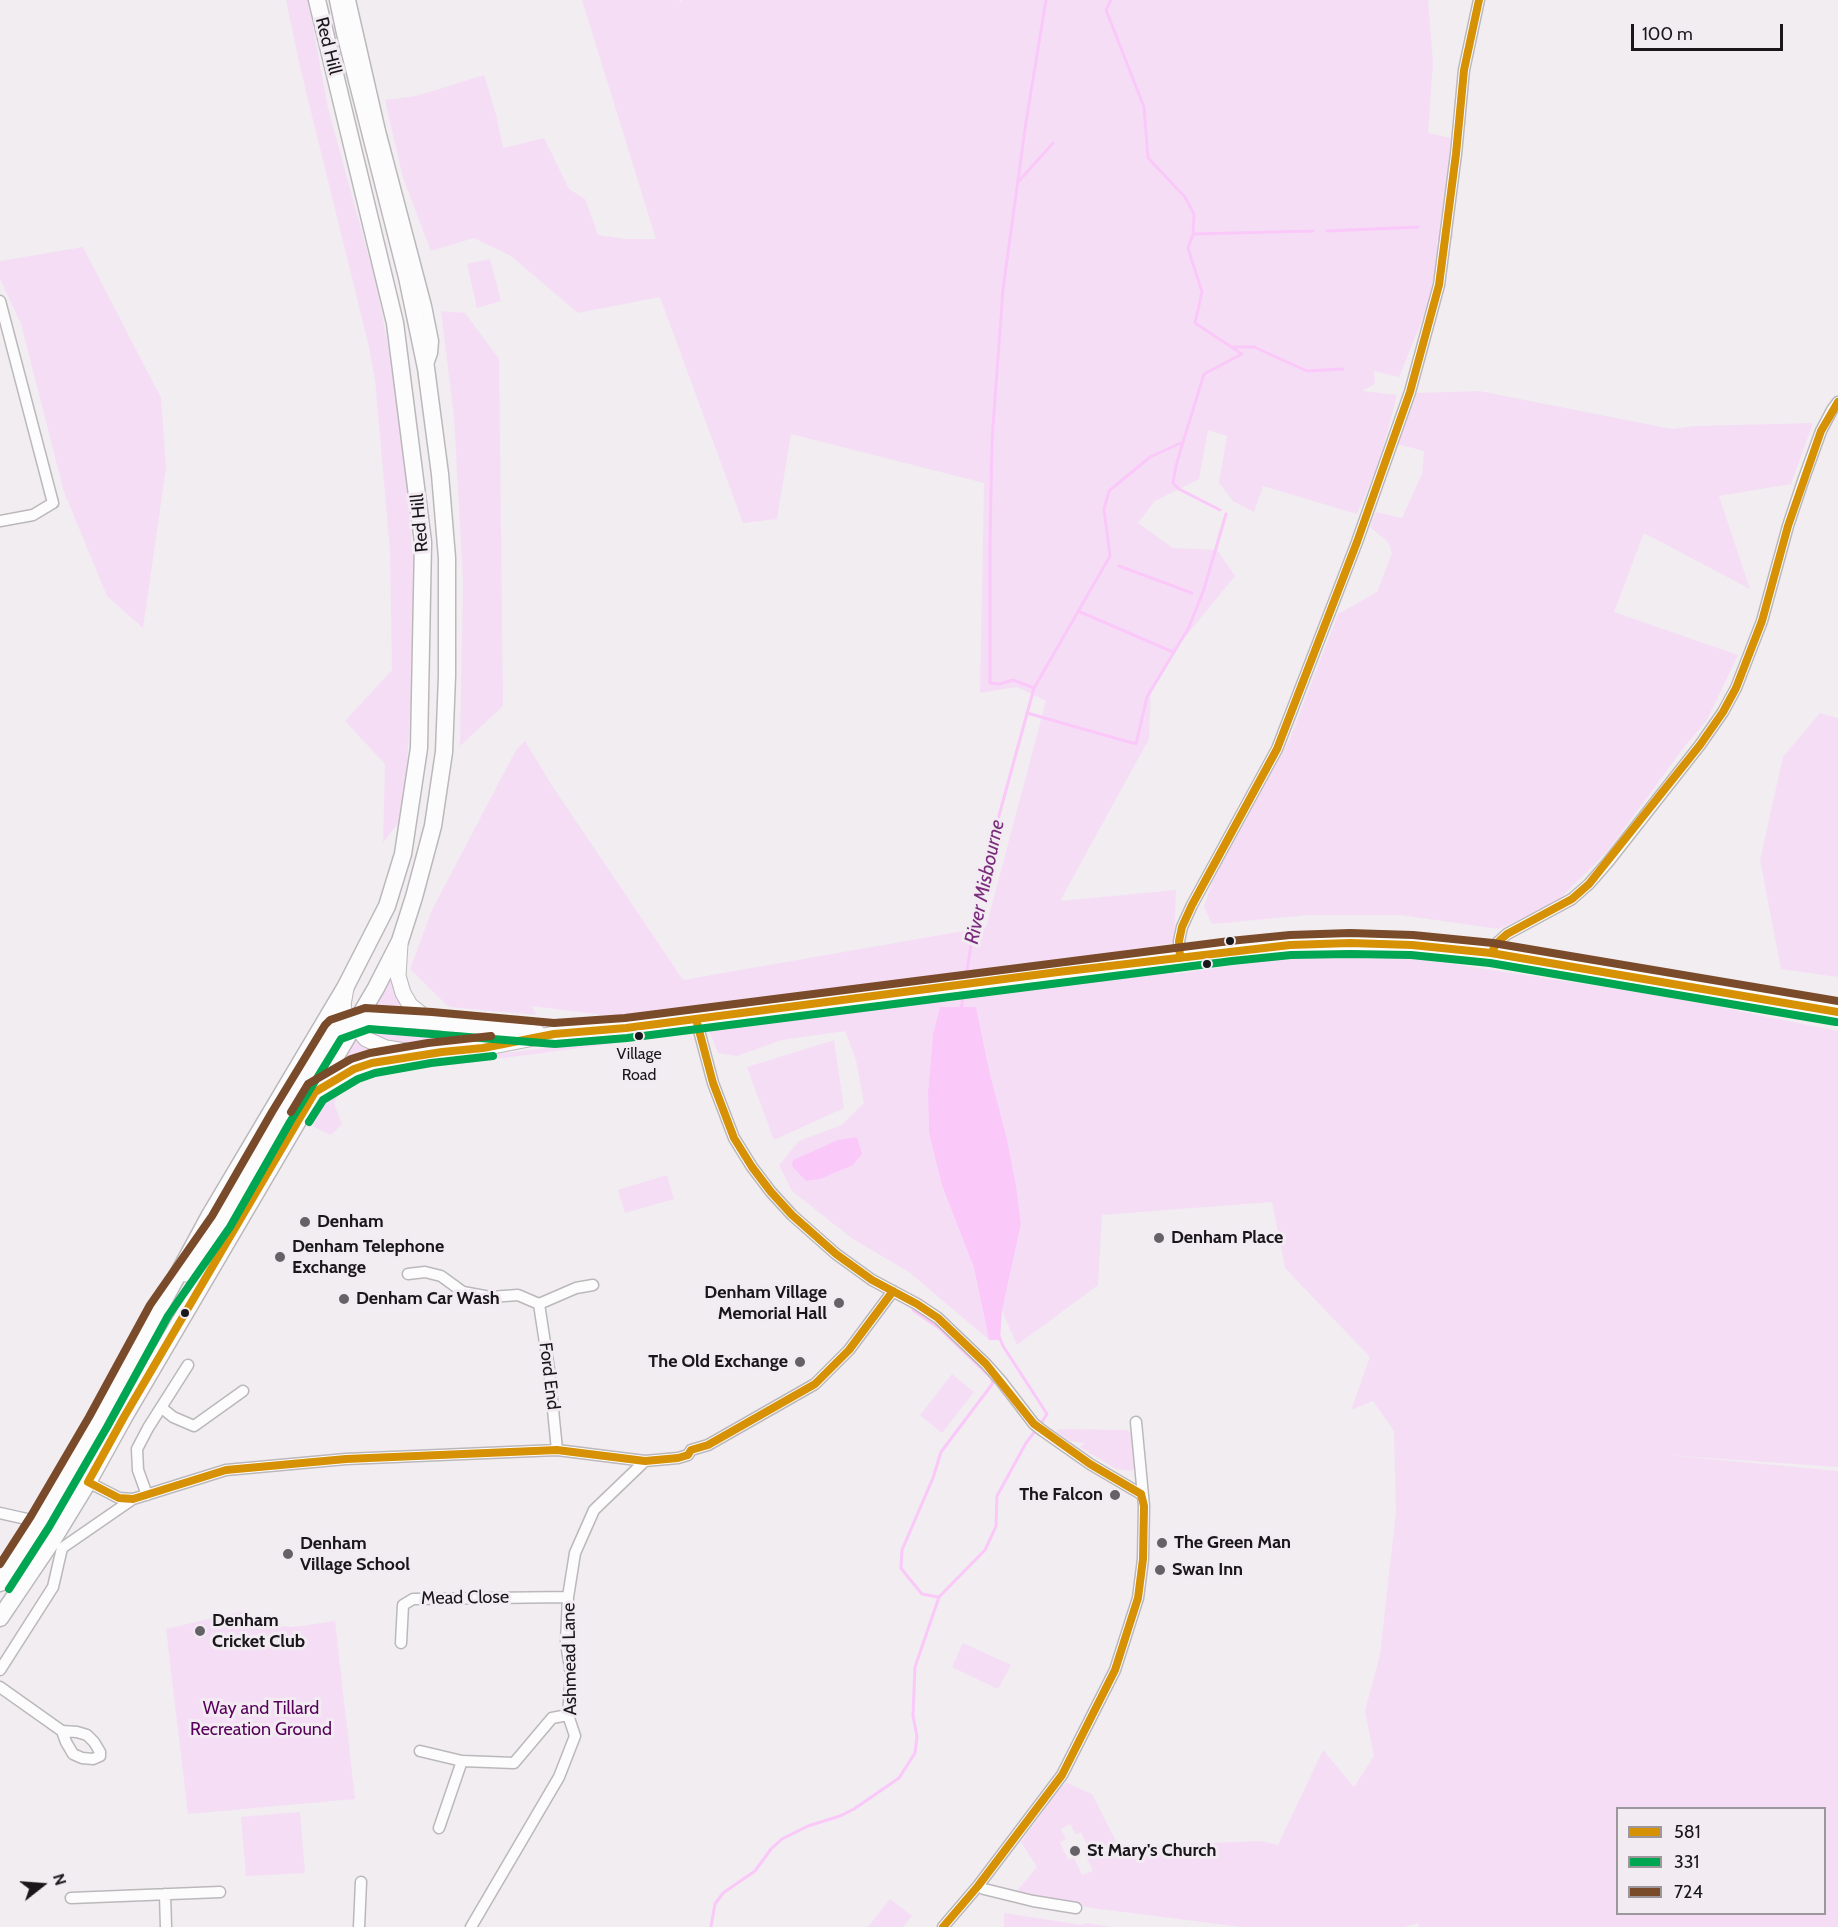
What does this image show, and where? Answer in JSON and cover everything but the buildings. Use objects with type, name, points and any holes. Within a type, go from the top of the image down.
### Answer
[{"type":"highway","name":"Red Hill","points":[[0,1583],[40,1521],[110,1401],[210,1215],[346,986],[387,906],[403,854],[419,748],[423,542],[395,323],[317,0]]},
{"type":"highway","name":"Red Hill","points":[[0,1618],[52,1541],[88,1482],[376,988],[400,941],[433,826],[444,752],[447,687],[447,558],[440,474],[426,368],[407,278],[338,0]]},
{"type":"main road","points":[[400,941],[398,969],[406,1001],[431,1022]]},
{"type":"main road","points":[[315,1092],[347,1080],[372,1063],[483,1048],[554,1034],[626,1028],[1290,945],[1350,943],[1412,945],[1491,953],[1838,1011]]},
{"type":"main road","points":[[346,986],[343,1005],[345,1014],[366,1039],[398,1051],[436,1053]]},
{"type":"main road","points":[[159,1310],[221,1222],[334,1030],[368,1018],[554,1034]]},
{"type":"street","name":"Red Hill","points":[[350,0],[377,120],[433,341],[432,353],[426,368]]},
{"type":"street","points":[[1180,958],[1179,941],[1182,927],[1192,904],[1277,749],[1357,542],[1410,392],[1439,285],[1464,70],[1479,0]]},
{"type":"street","points":[[0,301],[53,503],[33,515],[0,521]]},
{"type":"street","points":[[1491,953],[1497,943],[1507,934],[1572,899],[1589,884],[1700,745],[1723,712],[1736,688],[1762,621],[1788,526],[1821,431],[1838,402]]},
{"type":"street","points":[[696,1019],[713,1083],[734,1138],[752,1167],[792,1215],[827,1246],[872,1280],[938,1318],[1001,1381],[1042,1431],[1090,1464],[1141,1494]]},
{"type":"street","points":[[436,1053],[448,1024]]},
{"type":"street","points":[[475,1027],[483,1048]]},
{"type":"street","points":[[408,1274],[425,1272],[441,1276],[464,1292],[490,1297],[518,1295],[539,1304],[576,1288],[592,1285]]},
{"type":"street","points":[[0,1670],[52,1587],[62,1548],[133,1499],[226,1470],[368,1458],[557,1449],[645,1461],[678,1458],[688,1455],[691,1450],[708,1445],[815,1384],[849,1350],[893,1291]]},
{"type":"street","name":"Ford End","points":[[539,1304],[549,1369],[557,1449]]},
{"type":"street","points":[[147,1495],[138,1470],[137,1449],[188,1365]]},
{"type":"street","points":[[162,1408],[173,1417],[194,1426],[243,1391]]},
{"type":"street","points":[[943,1927],[978,1886],[1062,1775],[1115,1671],[1138,1598],[1143,1559],[1144,1506],[1141,1494],[1136,1422]]},
{"type":"street","name":"Ashmead Lane","points":[[471,1927],[559,1777],[575,1736],[568,1715],[571,1674],[566,1642],[568,1597],[575,1553],[594,1510],[645,1461]]},
{"type":"street","points":[[0,1513],[40,1521],[76,1480],[88,1482],[119,1498],[133,1499]]},
{"type":"street","name":"Mead Close","points":[[401,1643],[403,1605],[413,1599],[568,1597]]},
{"type":"street","points":[[0,1687],[63,1731]]},
{"type":"street","points":[[420,1751],[462,1761],[514,1762],[552,1718],[568,1715]]},
{"type":"street","points":[[439,1828],[462,1761]]},
{"type":"street","points":[[359,1927],[361,1882]]},
{"type":"street","points":[[978,1886],[1023,1898],[1076,1908]]},
{"type":"street","points":[[71,1898],[220,1892]]},
{"type":"street","points":[[165,1894],[166,1927]]},
{"type":"green space","points":[[286,0],[308,0],[328,108],[376,283],[400,409],[415,579],[410,715],[404,815],[383,843],[385,764],[345,721],[392,670],[390,550],[375,380]]},
{"type":"green space","points":[[582,0],[679,0],[680,2],[682,0],[1428,0],[1433,62],[1428,133],[1451,138],[1453,238],[1437,240],[1438,281],[1399,377],[1374,371],[1375,384],[1362,391],[1397,395],[1380,460],[1357,514],[1263,486],[1254,512],[1233,501],[1219,483],[1227,436],[1208,430],[1199,479],[1155,501],[1138,523],[1173,548],[1217,550],[1235,576],[1173,652],[1151,690],[1149,739],[1060,901],[1176,890],[1174,943],[652,1021],[531,1006],[537,1015],[449,1007],[410,969],[432,910],[516,750],[525,741],[551,784],[683,980],[986,927],[1046,701],[1017,687],[980,693],[984,483],[791,434],[777,519],[743,523],[660,297],[578,313],[511,256],[474,238],[431,251],[403,178],[385,100],[416,96],[484,75],[503,148],[544,138],[569,189],[585,199],[598,235],[625,239],[656,239]]},
{"type":"green space","points":[[83,247],[161,398],[166,468],[143,628],[107,596],[64,492],[21,324],[0,279],[0,261]]},
{"type":"green space","points":[[490,259],[501,301],[477,308],[467,264]]},
{"type":"green space","points":[[441,311],[465,313],[499,359],[503,706],[460,746],[463,581],[454,416]]},
{"type":"green space","points":[[1479,391],[1672,429],[1695,426],[1813,423],[1791,484],[1719,496],[1750,589],[1644,533],[1614,612],[1738,655],[1707,720],[1684,747],[1607,852],[1555,903],[1499,929],[1400,915],[1309,915],[1212,924],[1204,907],[1216,870],[1289,741],[1338,614],[1377,592],[1392,553],[1388,542],[1370,527],[1376,512],[1402,518],[1422,474],[1424,451],[1397,444],[1416,393]]},
{"type":"green space","points":[[1820,713],[1838,718],[1838,977],[1781,969],[1760,860],[1783,757]]},
{"type":"green space","points":[[1329,952],[1433,961],[1669,997],[1838,1031],[1838,1467],[1667,1455],[1838,1471],[1838,1927],[1419,1927],[1418,1923],[1404,1927],[1242,1927],[1091,1908],[1016,1892],[1037,1867],[1021,1842],[1061,1786],[1067,1783],[1092,1794],[1125,1859],[1156,1845],[1262,1841],[1278,1845],[1323,1750],[1354,1787],[1374,1756],[1365,1711],[1380,1655],[1396,1512],[1394,1431],[1373,1401],[1351,1410],[1370,1357],[1285,1268],[1272,1202],[1102,1215],[1098,1285],[1017,1345],[1002,1311],[1021,1224],[1007,1139],[976,1007],[940,1007],[933,1034],[928,1093],[929,1133],[942,1187],[974,1268],[989,1340],[909,1272],[853,1239],[792,1191],[779,1165],[799,1141],[842,1125],[864,1103],[856,1060],[845,1031],[782,1040],[737,1056],[718,1053],[708,1028],[687,1025],[1174,959],[1174,974]],"holes":[[[1070,1824],[1076,1835],[1081,1832],[1089,1849],[1084,1852],[1093,1871],[1082,1875],[1074,1858],[1068,1860],[1060,1842],[1066,1839],[1061,1829]]]},
{"type":"green space","points":[[393,968],[418,1016],[369,1010]]},
{"type":"green space","points":[[381,1025],[428,1029],[441,1033],[437,1044],[416,1046],[384,1042],[362,1027]]},
{"type":"green space","points":[[352,1038],[372,1051],[388,1056],[352,1063],[334,1072]]},
{"type":"green space","points":[[609,1040],[612,1044],[495,1059],[489,1055]]},
{"type":"green space","points":[[834,1040],[844,1108],[774,1140],[747,1067]]},
{"type":"green space","points":[[342,1084],[334,1103],[342,1124],[331,1135],[314,1127],[312,1121],[324,1097],[332,1088]]},
{"type":"green space","points":[[667,1175],[674,1199],[625,1213],[618,1190]]},
{"type":"green space","points":[[952,1374],[974,1392],[942,1433],[920,1415]]},
{"type":"green space","points":[[1060,1429],[1127,1430],[1134,1438],[1134,1469],[1131,1471],[1116,1469],[1080,1447],[1084,1443],[1070,1441],[1057,1432]]},
{"type":"green space","name":"Way and Tillard Recreation Ground","points":[[247,1610],[250,1624],[293,1627],[335,1621],[355,1799],[188,1814],[166,1629]]},
{"type":"green space","points":[[963,1643],[1011,1665],[998,1689],[952,1667]]},
{"type":"green space","points":[[300,1812],[305,1873],[246,1876],[241,1817]]},
{"type":"green space","points":[[890,1899],[912,1916],[903,1927],[868,1927]]},
{"type":"green space","points":[[1004,1913],[1082,1925],[1085,1923],[1112,1927],[1004,1927]]},
{"type":"shaded area","points":[[940,1007],[976,1007],[1016,1186],[1021,1224],[1002,1311],[1000,1340],[989,1340],[974,1268],[942,1186],[929,1133],[928,1093],[933,1034]]},
{"type":"shaded area","points":[[857,1137],[862,1154],[853,1165],[820,1179],[806,1181],[792,1166],[793,1160],[838,1140]]},
{"type":"waterway","points":[[1034,688],[1013,680],[999,684],[990,683],[990,545],[992,440],[1003,289],[1026,122],[1046,0]]},
{"type":"waterway","name":"River Misbourne","points":[[966,978],[980,885],[1034,688],[1110,556],[1104,509],[1109,491],[1150,457],[1183,442],[1204,374],[1242,354],[1195,323],[1202,292],[1188,248],[1193,234],[1194,214],[1185,197],[1148,158],[1144,107],[1106,10],[1111,0]]},
{"type":"waterway","points":[[1019,181],[1053,143]]},
{"type":"waterway","points":[[1327,231],[1418,227]]},
{"type":"waterway","points":[[1193,234],[1313,231]]},
{"type":"waterway","points":[[1233,347],[1254,347],[1307,371],[1343,369]]},
{"type":"waterway","points":[[1183,442],[1173,483],[1179,489],[1220,510]]},
{"type":"waterway","points":[[1027,713],[1136,744],[1147,697],[1189,627],[1204,589],[1226,514]]},
{"type":"waterway","points":[[1119,566],[1192,593]]},
{"type":"waterway","points":[[1078,611],[1173,652]]},
{"type":"waterway","name":"River Misbourne","points":[[961,1011],[964,988]]},
{"type":"waterway","points":[[913,1310],[939,1328],[991,1378],[993,1383],[941,1452],[933,1478],[902,1550],[901,1568],[922,1594],[938,1597]]},
{"type":"waterway","name":"River Misbourne","points":[[999,1336],[1003,1346],[1047,1414],[1040,1425]]},
{"type":"waterway","name":"River Misbourne","points":[[711,1927],[715,1904],[723,1893],[755,1871],[771,1849],[782,1839],[808,1826],[854,1809],[899,1778],[915,1753],[917,1736],[913,1716],[915,1667],[939,1597],[985,1550],[996,1526],[997,1496],[1026,1443],[1036,1430]]},
{"type":"transit line","name":"581","points":[[1180,958],[1179,941],[1182,927],[1192,905],[1277,749],[1357,542],[1410,392],[1439,285],[1464,70],[1479,0]]},
{"type":"transit line","name":"581","points":[[1491,953],[1497,943],[1507,934],[1572,899],[1589,884],[1700,745],[1723,712],[1736,688],[1762,621],[1788,526],[1821,431],[1838,402]]},
{"type":"transit line","name":"724","points":[[0,1564],[89,1417],[150,1305],[212,1216],[325,1025],[330,1020],[365,1008],[554,1023],[625,1018],[1230,941],[1290,935],[1350,933],[1413,935],[1493,943],[1838,1001]]},
{"type":"transit line","name":"581","points":[[893,1291],[849,1350],[815,1384],[708,1445],[691,1450],[688,1455],[678,1458],[645,1461],[557,1450],[346,1459],[226,1470],[133,1499],[119,1498],[88,1482],[315,1092],[354,1069],[372,1063],[483,1048],[554,1034],[626,1028],[1058,972],[1290,945],[1350,943],[1412,945],[1491,953],[1838,1012]]},
{"type":"transit line","name":"331","points":[[9,1589],[49,1527],[168,1316],[230,1227],[341,1039],[369,1029],[555,1044],[627,1038],[1232,961],[1291,955],[1350,954],[1411,955],[1490,963],[1836,1022]]},
{"type":"transit line","name":"581","points":[[696,1019],[713,1083],[734,1138],[752,1167],[792,1215],[836,1254],[872,1280],[938,1318],[986,1364],[1034,1424],[1090,1464],[1141,1494]]},
{"type":"transit line","name":"724","points":[[291,1112],[308,1084],[351,1059],[370,1053],[428,1043],[491,1036]]},
{"type":"transit line","name":"331","points":[[309,1122],[323,1100],[358,1079],[375,1073],[431,1063],[493,1056]]},
{"type":"transit line","name":"581","points":[[943,1927],[978,1886],[1062,1775],[1115,1670],[1138,1598],[1143,1559],[1144,1506],[1141,1494]]},
{"type":"place","name":"Village Road","points":[[639,1036]]},
{"type":"place","name":"Denham","points":[[305,1222]]},
{"type":"place","name":"Denham Place","points":[[1159,1238]]},
{"type":"place","name":"Denham Telephone Exchange","points":[[280,1257]]},
{"type":"place","name":"Denham Car Wash","points":[[344,1299]]},
{"type":"place","name":"Denham Village Memorial Hall","points":[[839,1303]]},
{"type":"place","name":"The Old Exchange","points":[[800,1362]]},
{"type":"place","name":"The Falcon","points":[[1115,1495]]},
{"type":"place","name":"The Green Man","points":[[1162,1543]]},
{"type":"place","name":"Denham Village School","points":[[288,1554]]},
{"type":"place","name":"Swan Inn","points":[[1160,1570]]},
{"type":"place","name":"Denham Cricket Club","points":[[200,1631]]},
{"type":"place","name":"St Mary's Church","points":[[1075,1851]]}]
